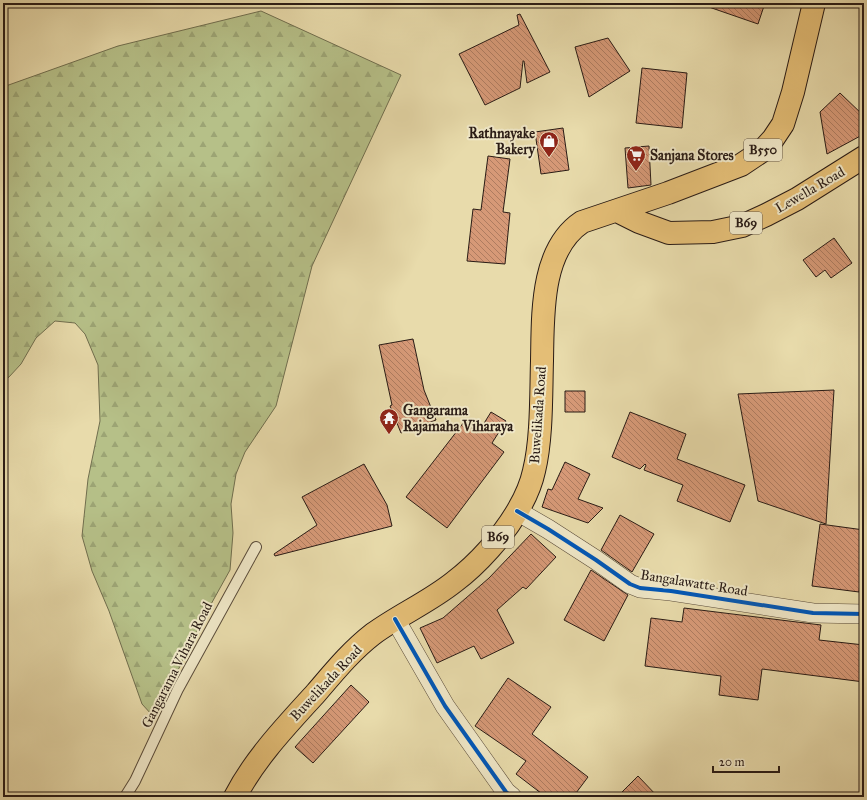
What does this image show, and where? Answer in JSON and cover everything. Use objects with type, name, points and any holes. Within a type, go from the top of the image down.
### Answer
[{"type":"main road","name":"B550","points":[[617,211],[741,165],[762,151],[770,143],[783,124],[793,92],[814,3]]},
{"type":"main road","name":"Lewella Road","points":[[617,211],[639,222],[669,233],[713,232],[742,226],[772,212],[828,181],[864,157]]},
{"type":"main road","name":"Buwelikada Road","points":[[235,797],[254,766],[279,734],[352,652],[373,634],[454,582],[476,563],[506,529],[518,511],[528,490],[534,471],[538,448],[544,301],[553,262],[562,243],[572,229],[582,222],[617,211]]},
{"type":"street","name":"Bangalawatte Road","points":[[518,511],[584,552],[630,584],[640,588],[671,591],[813,613],[864,614]]},
{"type":"street","points":[[395,619],[446,706],[506,792],[512,797]]},
{"type":"lane","name":"Gangarama Vihara Road","points":[[125,797],[135,781],[178,689],[256,547]]},
{"type":"green space","points":[[261,11],[401,75],[312,266],[276,406],[245,452],[236,474],[231,504],[233,533],[230,570],[205,615],[160,707],[152,715],[142,704],[109,611],[92,571],[82,536],[88,479],[100,421],[98,365],[85,334],[75,323],[55,321],[36,338],[21,364],[9,377],[3,381],[3,87],[118,46]]},
{"type":"building","points":[[707,3],[765,3],[758,24],[706,6]]},
{"type":"building","points":[[520,14],[550,72],[527,83],[523,61],[520,88],[485,105],[459,54],[519,25],[517,15]]},
{"type":"building","points":[[608,38],[630,71],[589,97],[575,47]]},
{"type":"building","points":[[642,68],[687,73],[682,128],[636,123]]},
{"type":"building","points":[[840,93],[864,116],[864,134],[827,154],[820,112]]},
{"type":"building","points":[[563,128],[569,170],[541,174],[535,132]]},
{"type":"building","points":[[649,146],[651,185],[628,188],[625,148]]},
{"type":"building","points":[[488,156],[510,159],[503,212],[510,213],[505,264],[467,261],[473,209],[481,210]]},
{"type":"building","points":[[834,238],[852,263],[831,278],[825,270],[816,277],[803,260]]},
{"type":"building","points":[[413,339],[424,390],[436,420],[401,433],[390,406],[392,405],[379,345]]},
{"type":"building","points":[[834,390],[826,524],[758,501],[738,394]]},
{"type":"building","points":[[565,391],[585,391],[585,412],[565,412]]},
{"type":"building","points":[[491,412],[506,421],[492,443],[504,452],[447,528],[406,497],[464,422],[478,433]]},
{"type":"building","points":[[630,412],[686,434],[677,459],[745,485],[730,522],[677,501],[683,485],[644,470],[645,464],[640,469],[612,457]]},
{"type":"building","points":[[565,462],[590,474],[578,499],[603,508],[588,523],[542,507],[548,489],[552,490]]},
{"type":"building","points":[[364,464],[387,505],[392,526],[275,556],[274,554],[317,525],[302,497]]},
{"type":"building","points":[[620,515],[654,534],[632,572],[601,550]]},
{"type":"building","points":[[820,524],[864,530],[864,554],[859,592],[812,586]]},
{"type":"building","points":[[531,534],[556,557],[526,589],[523,587],[497,610],[514,643],[481,659],[474,646],[437,663],[420,628],[443,618],[489,578]]},
{"type":"building","points":[[591,570],[628,595],[604,641],[564,620]]},
{"type":"building","points":[[684,608],[821,625],[819,640],[864,645],[864,682],[762,669],[758,700],[719,695],[721,676],[645,666],[651,618],[682,622]]},
{"type":"building","points":[[508,678],[551,707],[532,734],[588,777],[573,797],[546,797],[516,774],[526,761],[475,726]]},
{"type":"building","points":[[351,685],[369,702],[313,763],[295,747]]},
{"type":"building","points":[[638,776],[658,797],[617,797]]},
{"type":"cycle path","points":[[517,511],[596,560],[630,584],[640,588],[671,591],[813,613],[864,614]]},
{"type":"cycle path","points":[[395,619],[445,706],[506,792],[512,797]]},
{"type":"place","name":"Rathnayake Bakery","points":[[549,158]]},
{"type":"place","name":"Sanjana Stores","points":[[636,172]]},
{"type":"place","name":"Gangarama Rajamaha Viharaya","points":[[389,435]]}]
